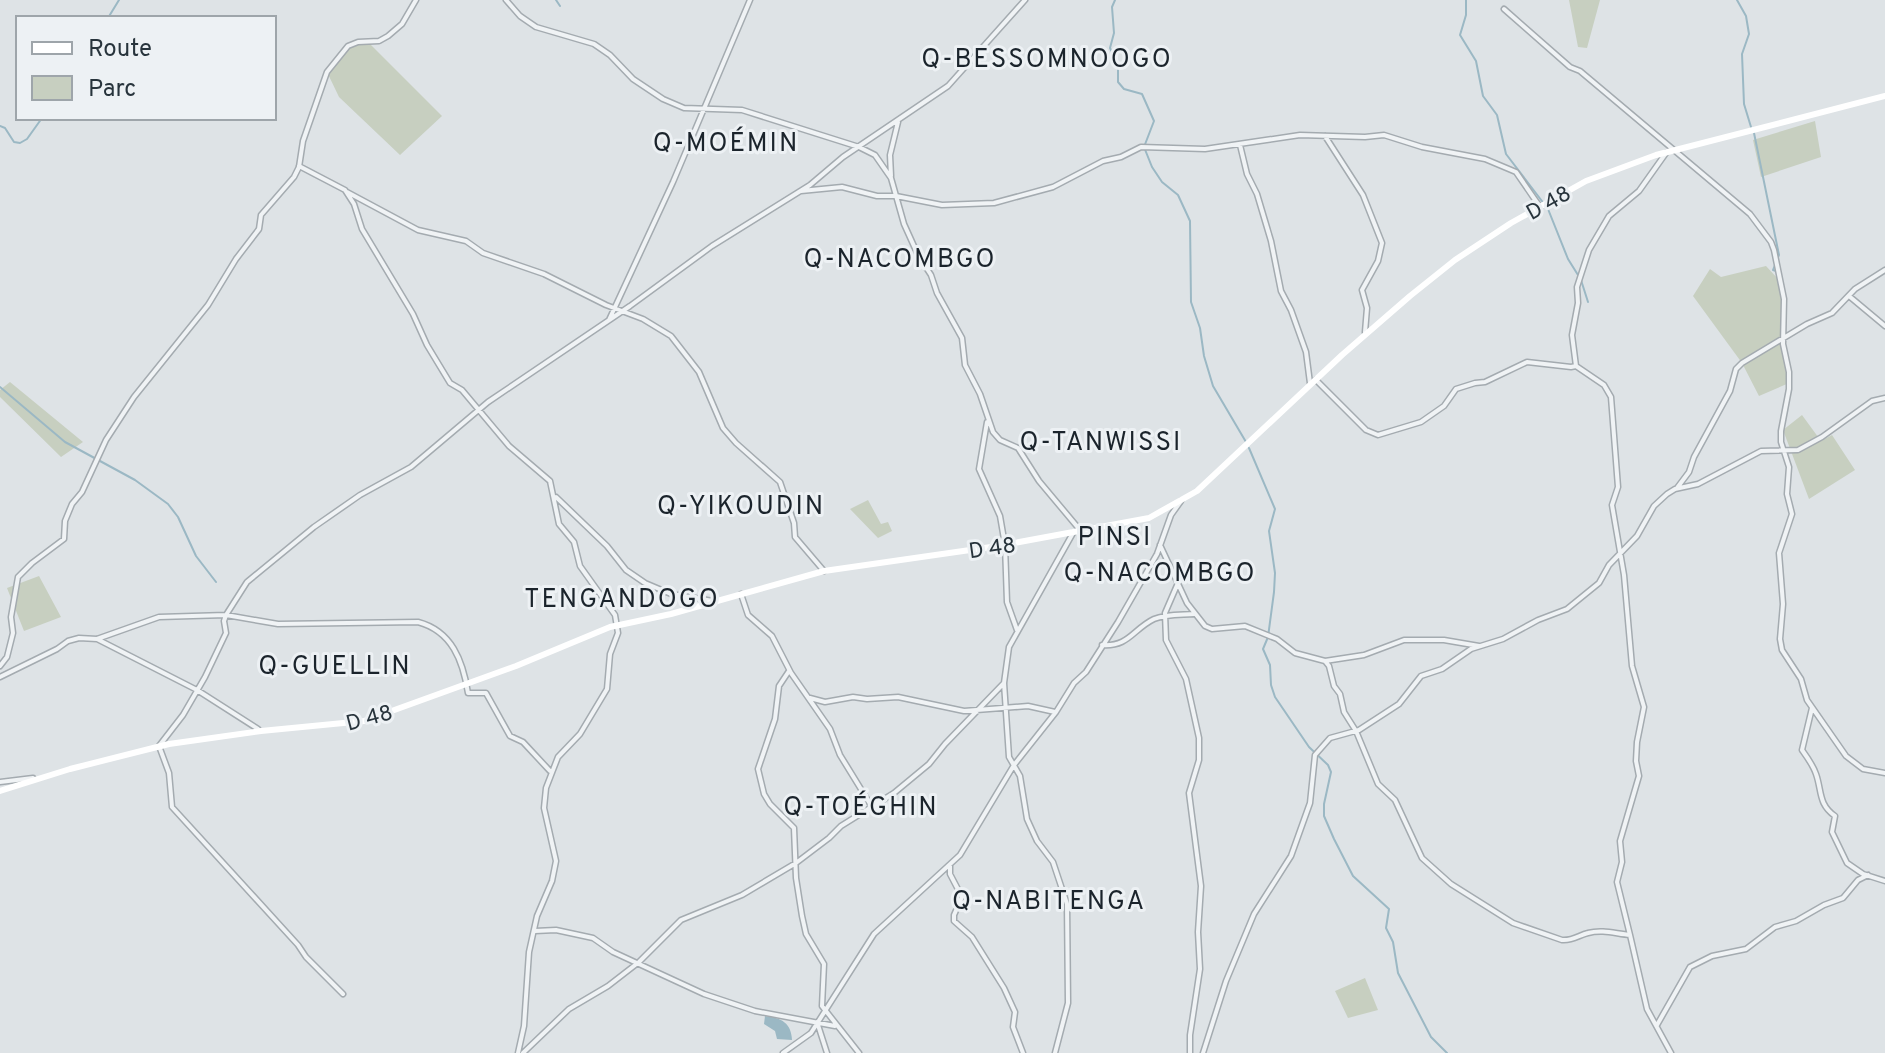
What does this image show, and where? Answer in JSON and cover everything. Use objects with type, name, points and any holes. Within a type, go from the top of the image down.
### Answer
[{"type":"street","points":[[0,666],[7,657],[13,633],[11,617],[21,572],[64,539],[65,521],[72,504],[82,492],[106,440],[134,397],[208,305],[259,229],[261,215],[294,177],[327,72],[348,46],[379,41],[388,36],[402,24],[416,0]]},
{"type":"street","points":[[506,0],[520,16],[536,27],[594,44],[610,55],[633,79],[663,99],[684,108],[742,110],[859,147],[875,155],[891,178]]},
{"type":"street","points":[[609,321],[673,182],[750,0]]},
{"type":"street","points":[[343,994],[172,807],[169,773],[159,746],[183,715],[197,690],[226,633],[226,615],[247,582],[314,527],[360,495],[411,467],[479,410],[712,246],[798,192],[948,86],[1025,0]]},
{"type":"street","points":[[1504,9],[1670,151],[1750,214],[1771,242],[1784,299],[1783,339],[1789,372],[1781,431],[1789,467],[1787,494],[1792,514],[1779,553],[1783,604],[1782,650],[1801,679],[1807,700],[1850,760],[1863,769],[1885,773]]},
{"type":"street","name":"D 48","points":[[0,791],[159,746],[261,731],[364,721],[617,625],[824,571],[1139,522],[1181,501],[1231,461],[1365,335],[1443,269],[1488,237],[1540,207],[1586,181],[1670,151],[1885,96]]},
{"type":"street","points":[[898,121],[890,155],[891,178],[904,224],[962,338],[965,365],[980,394],[987,420],[1000,440],[1018,448],[1039,481],[1082,532]]},
{"type":"street","points":[[798,192],[842,187],[877,196],[896,196],[942,205],[1008,201],[1053,187],[1103,161],[1121,157],[1141,147],[1205,149],[1300,135],[1384,135],[1422,147],[1485,159],[1516,172],[1540,207]]},
{"type":"street","points":[[1325,136],[1363,195],[1382,243],[1378,261],[1362,290],[1367,308],[1365,335]]},
{"type":"street","points":[[1240,145],[1271,241],[1281,291],[1306,352],[1313,383],[1366,430],[1378,435],[1430,418],[1444,406],[1456,389],[1485,382],[1527,362],[1576,366],[1604,385],[1611,397],[1618,487],[1612,505],[1624,575],[1632,666],[1644,707],[1637,742],[1639,776],[1620,841],[1622,862],[1617,882],[1647,1009],[1671,1053]]},
{"type":"street","points":[[1576,366],[1572,335],[1578,303],[1577,287],[1589,250],[1609,216],[1639,191],[1670,151]]},
{"type":"street","points":[[299,166],[418,230],[466,241],[483,253],[544,274],[659,328],[677,342],[699,372],[723,428],[784,487],[795,537],[824,571]]},
{"type":"street","points":[[345,190],[354,204],[362,229],[450,383],[462,390],[509,446],[550,481],[562,530],[574,542],[580,566],[615,615],[618,633],[610,654],[607,689],[580,734],[558,757],[546,788],[544,808],[556,861],[533,932],[521,1053]]},
{"type":"street","points":[[1203,1053],[1226,981],[1254,914],[1291,856],[1310,803],[1315,755],[1330,738],[1356,731],[1399,704],[1421,676],[1442,669],[1479,646],[1503,639],[1567,609],[1599,583],[1620,553],[1637,536],[1654,506],[1675,489],[1689,472],[1694,457],[1721,411],[1736,369],[1832,313],[1849,296],[1885,270]]},
{"type":"street","points":[[1849,296],[1885,326]]},
{"type":"street","points":[[1675,489],[1698,484],[1761,451],[1798,450],[1822,437],[1872,401],[1885,398]]},
{"type":"street","points":[[987,420],[979,469],[1000,516],[1005,545],[1006,595],[1017,633]]},
{"type":"street","points":[[554,495],[607,546],[626,570],[645,583],[671,594],[716,601]]},
{"type":"street","points":[[783,1053],[811,1033],[874,934],[950,866],[976,831],[1014,765],[1056,712],[1074,683],[1086,672],[1138,588],[1171,515],[1181,501]]},
{"type":"street","points":[[1055,1053],[1068,1003],[1067,904],[1053,862],[1037,841],[1027,819],[1020,776],[1009,757],[1004,683],[1007,652],[1073,533],[1072,523]]},
{"type":"street","points":[[1160,545],[1194,614],[1212,629],[1245,626],[1277,639],[1295,653],[1325,661],[1364,655],[1373,649],[1404,640],[1444,640],[1479,646]]},
{"type":"street","points":[[1178,583],[1165,616],[1166,640],[1186,679],[1199,738],[1199,760],[1189,793],[1201,886],[1198,932],[1200,969],[1190,1053]]},
{"type":"street","points":[[741,594],[748,615],[772,636],[789,671],[830,729],[840,755],[873,808]]},
{"type":"street","points":[[1102,645],[1122,643],[1151,621],[1165,616],[1194,614]]},
{"type":"street","points":[[0,677],[68,641],[97,639],[159,617],[226,615],[278,624],[418,622],[434,626],[442,632],[457,654],[467,691],[471,695],[486,693],[510,736],[523,742],[551,772]]},
{"type":"street","points":[[97,639],[197,690],[261,731]]},
{"type":"street","points":[[1325,661],[1340,694],[1344,712],[1356,731],[1378,784],[1395,800],[1422,858],[1451,884],[1513,923],[1569,941],[1602,931],[1630,935]]},
{"type":"street","points":[[789,671],[779,686],[775,719],[758,769],[764,794],[770,804],[794,828],[796,878],[806,934],[824,964],[822,1006],[859,1053]]},
{"type":"street","points":[[521,1053],[569,1009],[639,962],[681,920],[742,895],[796,863],[841,826],[873,808],[929,764],[1004,683]]},
{"type":"street","points":[[810,698],[825,702],[853,697],[898,697],[964,711],[1028,706],[1056,712]]},
{"type":"street","points":[[1812,708],[1802,750],[1816,774],[1822,801],[1835,816],[1832,832],[1847,863],[1863,874],[1885,881]]},
{"type":"street","points":[[0,782],[41,778]]},
{"type":"street","points":[[950,866],[953,883],[962,897],[954,921],[972,937],[1004,988],[1015,1012],[1013,1027],[1023,1053]]},
{"type":"street","points":[[1657,1025],[1690,967],[1712,956],[1746,949],[1775,927],[1796,921],[1843,898],[1858,880],[1868,875]]},
{"type":"street","points":[[533,932],[556,930],[593,938],[613,952],[738,1006],[837,1027]]},
{"type":"street","points":[[818,1023],[827,1053]]},
{"type":"green space","points":[[1569,0],[1600,0],[1587,48],[1578,47]]},
{"type":"green space","points":[[368,42],[442,116],[400,155],[339,97],[327,72],[349,48]]},
{"type":"green space","points":[[1815,121],[1821,157],[1761,177],[1753,140]]},
{"type":"green space","points":[[1766,266],[1779,280],[1784,299],[1783,344],[1789,383],[1759,396],[1742,363],[1693,296],[1710,269],[1721,277]]},
{"type":"green space","points":[[10,382],[83,442],[61,457],[0,397],[0,390]]},
{"type":"green space","points":[[1802,415],[1821,441],[1832,435],[1855,470],[1809,499],[1783,430]]},
{"type":"green space","points":[[868,500],[881,524],[888,522],[892,531],[878,538],[850,509]]},
{"type":"green space","points":[[39,576],[61,617],[24,631],[7,588]]},
{"type":"green space","points":[[1365,978],[1378,1010],[1348,1018],[1335,991]]},
{"type":"water","points":[[765,1016],[784,1022],[790,1029],[792,1040],[777,1039],[775,1031],[764,1024]]},
{"type":"waterway","points":[[109,16],[119,0]]},
{"type":"waterway","points":[[556,0],[560,6]]},
{"type":"waterway","points":[[1115,0],[1112,7],[1114,33],[1110,48],[1118,65],[1118,82],[1124,89],[1142,94],[1154,121],[1144,147],[1152,167],[1162,182],[1178,195],[1190,221],[1191,302],[1200,328],[1204,356],[1213,386],[1246,442]]},
{"type":"waterway","points":[[1466,0],[1466,15],[1460,35],[1476,61],[1483,96],[1497,115],[1506,154],[1548,209],[1568,259],[1578,275]]},
{"type":"waterway","points":[[1737,0],[1746,16],[1749,34],[1742,54],[1744,104],[1751,127]]},
{"type":"waterway","points":[[0,126],[5,128],[14,142],[20,143],[27,139],[41,120]]},
{"type":"waterway","points":[[1754,133],[1779,255],[1773,270],[1776,271]]},
{"type":"waterway","points":[[1581,280],[1588,302]]},
{"type":"waterway","points":[[0,387],[65,442],[135,480],[168,504],[178,517],[196,556],[216,582]]},
{"type":"waterway","points":[[1249,448],[1275,509],[1269,531],[1275,573],[1274,592],[1268,637],[1263,649],[1270,665],[1271,685],[1275,697],[1309,747],[1328,765],[1331,772],[1324,816],[1353,876],[1389,909],[1386,928],[1393,942],[1398,973],[1431,1037],[1447,1053]]},
{"type":"district","name":"Q-BESSOMNOOGO","points":[[1047,58]]},
{"type":"district","name":"Q-MOÉMIN","points":[[726,142]]},
{"type":"district","name":"Q-NACOMBGO","points":[[900,258]]},
{"type":"district","name":"Q-TANWISSI","points":[[1101,441]]},
{"type":"district","name":"Q-YIKOUDIN","points":[[741,505]]},
{"type":"district","name":"PINSI","points":[[1115,536]]},
{"type":"district","name":"Q-NACOMBGO","points":[[1160,572]]},
{"type":"district","name":"TENGANDOGO","points":[[622,598]]},
{"type":"district","name":"Q-GUELLIN","points":[[335,665]]},
{"type":"district","name":"Q-TOÉGHIN","points":[[861,806]]},
{"type":"district","name":"Q-NABITENGA","points":[[1049,900]]}]
